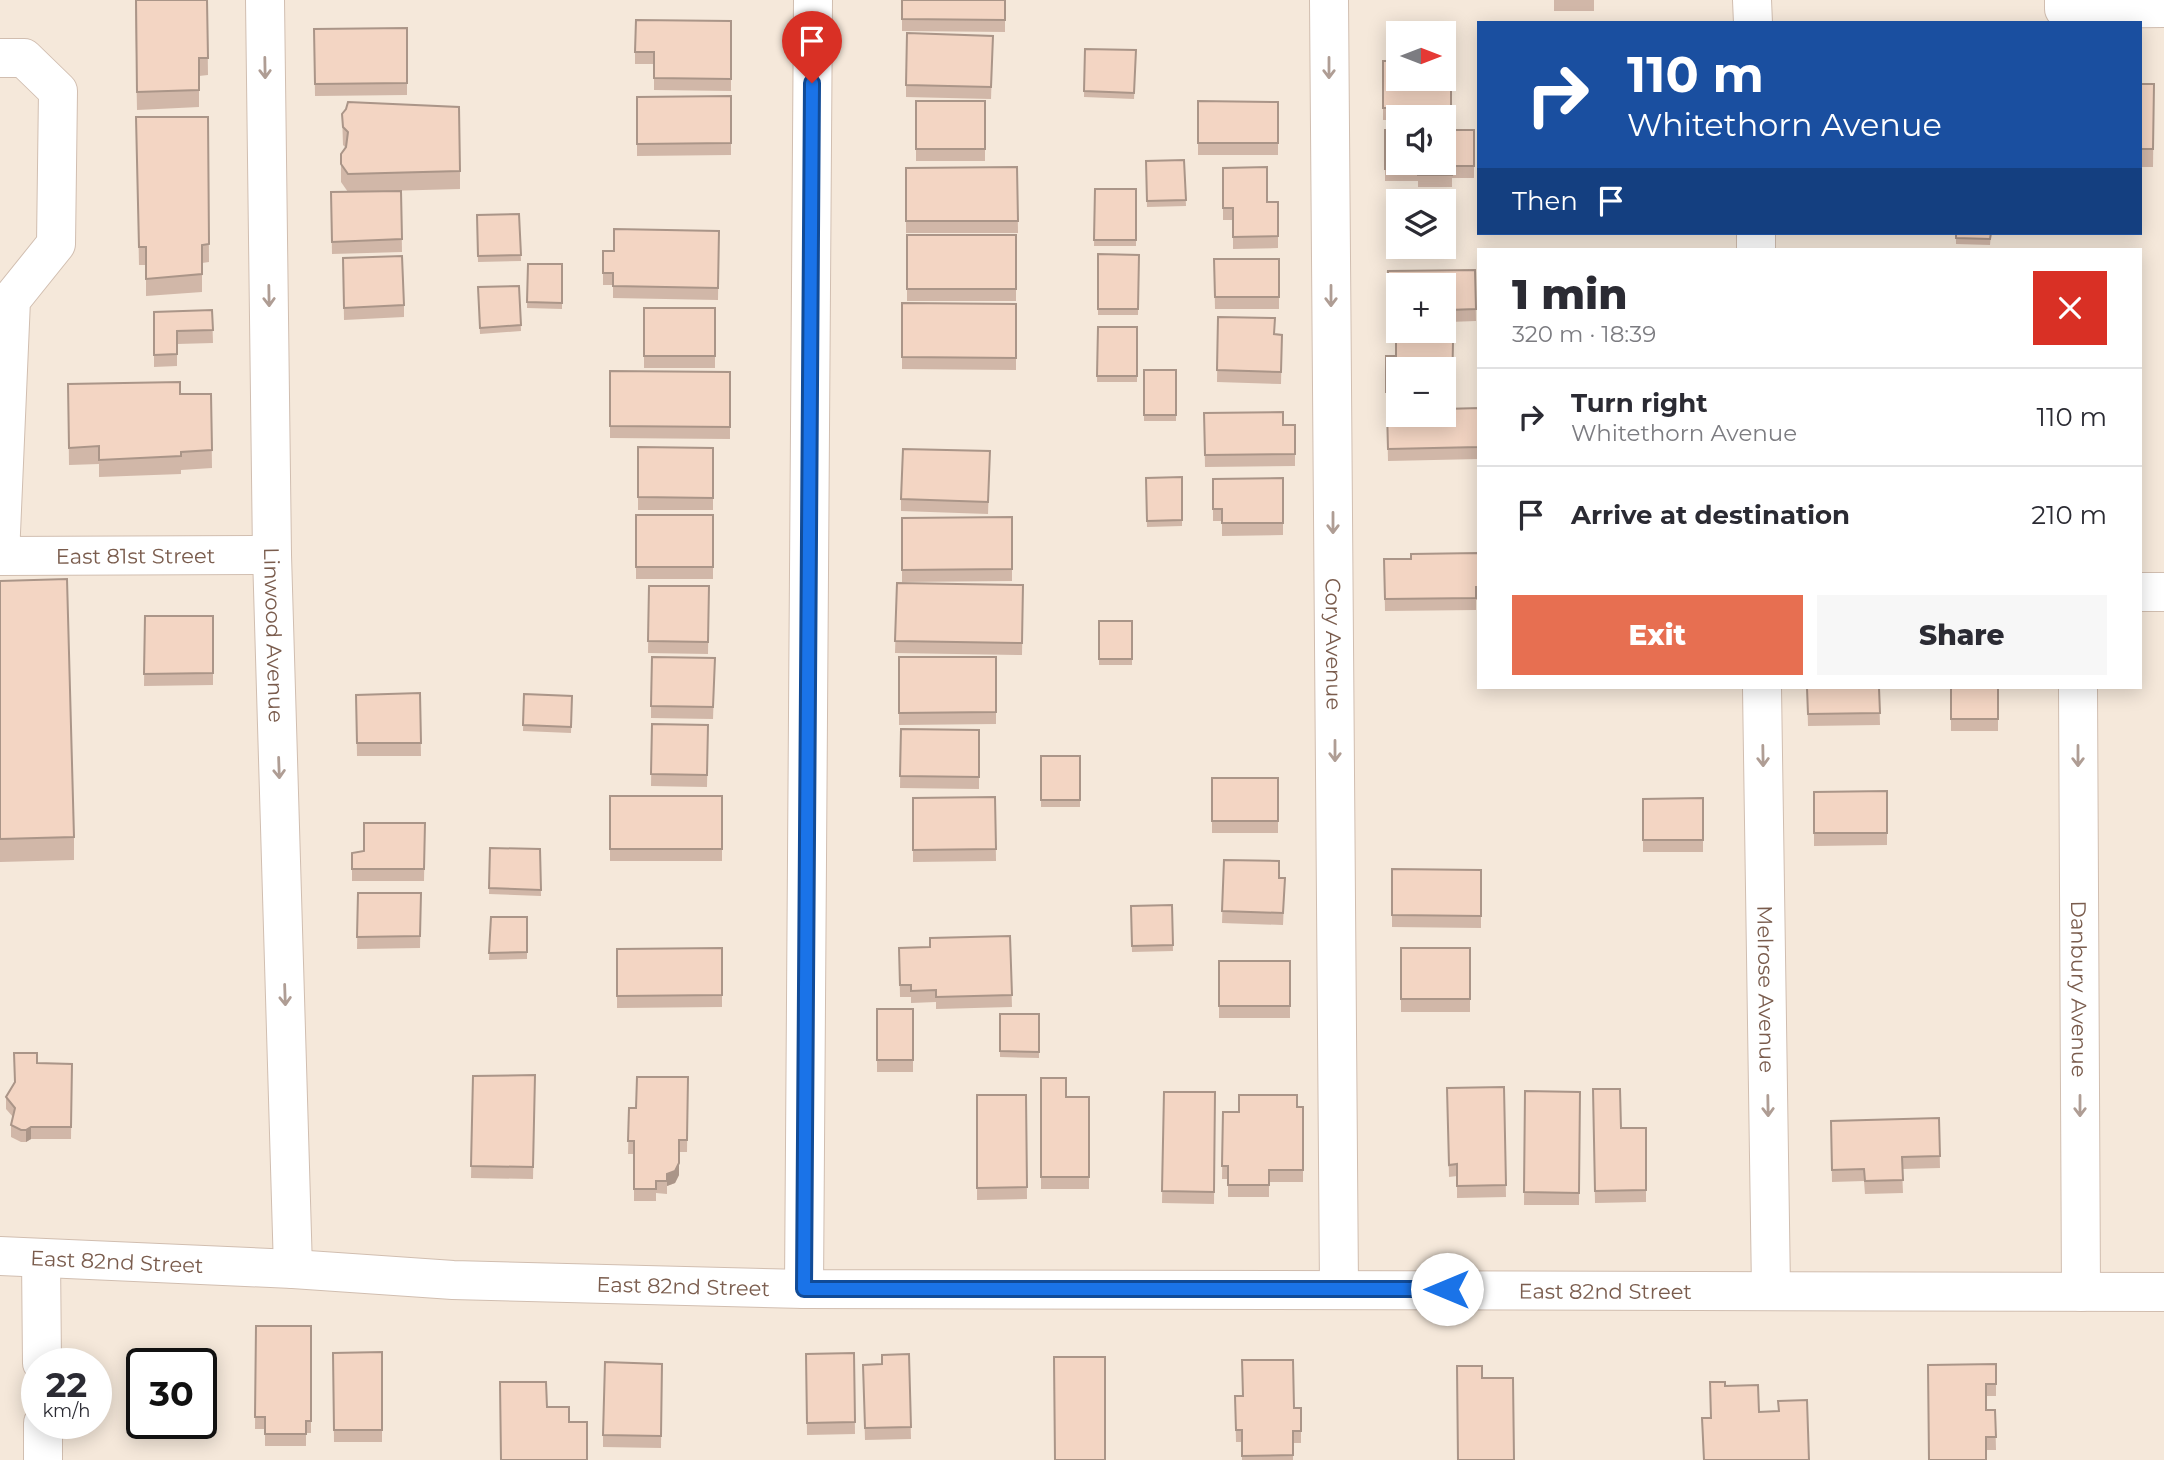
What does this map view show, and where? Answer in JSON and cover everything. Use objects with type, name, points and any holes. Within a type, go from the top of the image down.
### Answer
[{"type":"street","name":"Linwood Avenue","points":[[265,0],[272,555],[293,1269]]},
{"type":"street","points":[[804,1289],[813,0]]},
{"type":"street","name":"Cory Avenue","points":[[1329,0],[1339,1289]]},
{"type":"street","points":[[1752,0],[1753,21]]},
{"type":"street","points":[[2064,5],[2164,8]]},
{"type":"street","points":[[0,58],[24,58],[58,91],[56,244],[11,300],[0,556]]},
{"type":"street","name":"East 81st Street","points":[[0,556],[272,555]]},
{"type":"street","points":[[2142,592],[2164,592]]},
{"type":"street","name":"Melrose Avenue","points":[[1762,689],[1771,1290]]},
{"type":"street","name":"Danbury Avenue","points":[[2078,689],[2081,1292]]},
{"type":"street","name":"East 82nd Street","points":[[0,1256],[293,1269],[453,1280],[804,1289],[2164,1292]]},
{"type":"street","points":[[41,1258],[42,1348]]},
{"type":"street","points":[[43,1439],[43,1460]]},
{"type":"shaded area","points":[[0,0],[2164,0],[2164,1460],[0,1460]]},
{"type":"building","points":[[136,0],[207,0],[208,58],[199,58],[199,90],[137,92]]},
{"type":"building","points":[[902,0],[1005,0],[1005,20],[902,19]]},
{"type":"building","points":[[636,20],[731,21],[731,79],[654,78],[654,52],[635,52]]},
{"type":"building","points":[[407,28],[407,83],[315,84],[314,29]]},
{"type":"building","points":[[907,33],[993,36],[991,87],[906,85]]},
{"type":"building","points":[[1085,49],[1136,50],[1134,93],[1084,91]]},
{"type":"building","points":[[1383,61],[1386,61],[1386,91],[1451,91],[1451,105],[1386,105],[1386,108],[1383,108]]},
{"type":"building","points":[[2142,84],[2154,84],[2153,149],[2142,149]]},
{"type":"building","points":[[731,96],[731,143],[637,144],[637,97]]},
{"type":"building","points":[[916,101],[985,101],[985,149],[916,149]]},
{"type":"building","points":[[1198,101],[1278,102],[1278,143],[1198,143]]},
{"type":"building","points":[[348,102],[459,107],[460,171],[348,174],[341,164],[341,154],[346,147],[348,132],[343,127],[342,114]]},
{"type":"building","points":[[136,117],[208,117],[209,244],[202,245],[202,274],[146,279],[146,247],[139,247]]},
{"type":"building","points":[[1385,130],[1386,130],[1386,169]]},
{"type":"building","points":[[1456,130],[1474,130],[1474,166],[1456,166]]},
{"type":"building","points":[[1184,160],[1186,200],[1147,201],[1146,161]]},
{"type":"building","points":[[1017,167],[1018,221],[906,221],[906,168]]},
{"type":"building","points":[[1267,167],[1267,202],[1278,202],[1278,236],[1233,237],[1233,208],[1223,208],[1223,168]]},
{"type":"building","points":[[1095,189],[1136,189],[1136,240],[1094,240]]},
{"type":"building","points":[[401,191],[402,239],[332,242],[331,192]]},
{"type":"building","points":[[519,214],[521,255],[478,256],[477,215]]},
{"type":"building","points":[[614,229],[719,231],[718,288],[613,286],[613,273],[603,273],[603,251],[614,251]]},
{"type":"building","points":[[907,235],[1016,235],[1016,289],[907,289]]},
{"type":"building","points":[[1956,235],[1991,235],[1990,239],[1956,238]]},
{"type":"building","points":[[1098,254],[1139,255],[1138,309],[1098,309]]},
{"type":"building","points":[[402,256],[404,305],[344,308],[343,258]]},
{"type":"building","points":[[1214,259],[1279,259],[1279,297],[1215,297]]},
{"type":"building","points":[[528,264],[562,264],[562,303],[527,302]]},
{"type":"building","points":[[1475,270],[1476,309],[1456,310],[1456,273],[1388,271]]},
{"type":"building","points":[[519,286],[521,325],[480,328],[478,287]]},
{"type":"building","points":[[902,303],[1016,304],[1016,358],[902,357]]},
{"type":"building","points":[[644,308],[715,308],[715,356],[644,356]]},
{"type":"building","points":[[212,310],[213,330],[177,331],[177,354],[154,355],[154,312]]},
{"type":"building","points":[[1218,317],[1275,318],[1274,334],[1282,335],[1281,372],[1217,370]]},
{"type":"building","points":[[1098,327],[1137,327],[1137,376],[1097,376]]},
{"type":"building","points":[[1396,343],[1453,343],[1453,357],[1386,357],[1396,356]]},
{"type":"building","points":[[1144,370],[1176,370],[1176,415],[1144,415]]},
{"type":"building","points":[[610,371],[730,372],[730,427],[610,426]]},
{"type":"building","points":[[180,382],[180,394],[211,394],[212,450],[181,452],[181,456],[99,460],[99,446],[69,448],[68,384]]},
{"type":"building","points":[[1477,408],[1477,447],[1388,449],[1387,427],[1456,427],[1456,409]]},
{"type":"building","points":[[1283,412],[1283,425],[1295,425],[1295,454],[1205,455],[1204,413]]},
{"type":"building","points":[[638,447],[713,448],[713,498],[638,497]]},
{"type":"building","points":[[903,449],[990,451],[988,502],[901,499]]},
{"type":"building","points":[[1182,477],[1182,520],[1147,521],[1146,478]]},
{"type":"building","points":[[1283,478],[1283,523],[1222,523],[1222,509],[1213,509],[1213,479]]},
{"type":"building","points":[[636,515],[713,515],[713,567],[636,567]]},
{"type":"building","points":[[1012,517],[1012,569],[902,570],[902,518]]},
{"type":"building","points":[[1477,553],[1476,598],[1385,599],[1384,559],[1411,559],[1411,554]]},
{"type":"building","points":[[67,579],[74,837],[0,839],[0,581]]},
{"type":"building","points":[[897,583],[1023,585],[1022,643],[895,641]]},
{"type":"building","points":[[649,586],[709,586],[708,642],[648,641]]},
{"type":"building","points":[[145,616],[213,616],[213,673],[144,674]]},
{"type":"building","points":[[1099,621],[1132,621],[1132,659],[1099,659]]},
{"type":"building","points":[[652,657],[715,658],[713,707],[651,706]]},
{"type":"building","points":[[899,657],[996,657],[996,712],[899,713]]},
{"type":"building","points":[[1807,689],[1879,689],[1880,713],[1808,714]]},
{"type":"building","points":[[1951,689],[1998,689],[1998,719],[1951,719]]},
{"type":"building","points":[[420,693],[421,743],[357,743],[356,695]]},
{"type":"building","points":[[524,694],[572,696],[571,727],[523,725]]},
{"type":"building","points":[[652,724],[708,725],[707,775],[651,774]]},
{"type":"building","points":[[901,729],[979,730],[979,777],[900,776]]},
{"type":"building","points":[[1041,756],[1080,756],[1080,800],[1041,800]]},
{"type":"building","points":[[1212,778],[1278,778],[1278,821],[1212,821]]},
{"type":"building","points":[[1887,791],[1887,833],[1814,833],[1814,792]]},
{"type":"building","points":[[610,796],[722,796],[722,849],[610,849]]},
{"type":"building","points":[[995,797],[996,849],[913,850],[913,798]]},
{"type":"building","points":[[1703,798],[1703,840],[1643,840],[1643,799]]},
{"type":"building","points":[[364,823],[425,823],[424,869],[352,869],[352,853],[364,851]]},
{"type":"building","points":[[490,848],[540,849],[541,890],[489,888]]},
{"type":"building","points":[[1224,860],[1279,861],[1279,878],[1285,878],[1283,913],[1222,911]]},
{"type":"building","points":[[1392,869],[1481,870],[1481,916],[1392,915]]},
{"type":"building","points":[[358,893],[421,893],[420,936],[357,937]]},
{"type":"building","points":[[1172,905],[1173,945],[1132,946],[1131,906]]},
{"type":"building","points":[[491,917],[527,917],[527,952],[489,953]]},
{"type":"building","points":[[1010,936],[1012,995],[936,997],[936,990],[911,991],[911,985],[900,985],[899,948],[930,947],[930,938]]},
{"type":"building","points":[[722,948],[722,995],[617,996],[617,949]]},
{"type":"building","points":[[1401,948],[1470,948],[1470,999],[1401,999]]},
{"type":"building","points":[[1219,961],[1290,961],[1290,1006],[1219,1006]]},
{"type":"building","points":[[877,1009],[913,1009],[913,1060],[877,1060]]},
{"type":"building","points":[[1000,1014],[1039,1014],[1039,1052],[1000,1051]]},
{"type":"building","points":[[14,1053],[37,1053],[37,1063],[72,1064],[71,1127],[31,1127],[21,1130],[11,1125],[15,1108],[6,1097],[15,1082]]},
{"type":"building","points":[[535,1075],[533,1167],[471,1166],[473,1076]]},
{"type":"building","points":[[637,1077],[688,1077],[687,1140],[679,1140],[679,1163],[675,1171],[667,1174],[667,1181],[656,1181],[656,1189],[634,1189],[634,1141],[628,1141],[629,1108],[636,1108]]},
{"type":"building","points":[[1041,1078],[1066,1078],[1066,1097],[1089,1097],[1089,1177],[1041,1177]]},
{"type":"building","points":[[1504,1087],[1506,1185],[1457,1186],[1457,1164],[1449,1165],[1447,1088]]},
{"type":"building","points":[[1593,1089],[1620,1089],[1621,1128],[1646,1128],[1646,1190],[1595,1191]]},
{"type":"building","points":[[1525,1091],[1580,1092],[1579,1193],[1524,1192]]},
{"type":"building","points":[[1164,1092],[1215,1092],[1214,1192],[1162,1191]]},
{"type":"building","points":[[977,1095],[1026,1095],[1027,1187],[977,1188]]},
{"type":"building","points":[[1239,1095],[1297,1095],[1297,1107],[1303,1107],[1303,1170],[1269,1170],[1269,1185],[1228,1185],[1228,1166],[1222,1166],[1223,1112],[1239,1112]]},
{"type":"building","points":[[1939,1118],[1940,1156],[1902,1157],[1903,1180],[1865,1181],[1864,1169],[1832,1170],[1831,1121]]},
{"type":"building","points":[[256,1326],[311,1326],[311,1421],[306,1421],[306,1434],[265,1434],[265,1417],[255,1417]]},
{"type":"building","points":[[382,1352],[382,1430],[334,1430],[333,1353]]},
{"type":"building","points":[[854,1353],[855,1422],[807,1423],[806,1354]]},
{"type":"building","points":[[909,1354],[911,1427],[865,1428],[863,1365],[882,1364],[882,1355]]},
{"type":"building","points":[[1054,1357],[1105,1357],[1105,1460],[1055,1460]]},
{"type":"building","points":[[1242,1360],[1293,1360],[1294,1408],[1301,1408],[1301,1431],[1293,1431],[1293,1455],[1242,1456],[1242,1430],[1236,1430],[1235,1396],[1243,1396]]},
{"type":"building","points":[[605,1362],[662,1364],[661,1436],[603,1435]]},
{"type":"building","points":[[1996,1364],[1996,1384],[1986,1384],[1986,1410],[1995,1410],[1996,1437],[1986,1437],[1986,1460],[1929,1460],[1928,1365]]},
{"type":"building","points":[[1457,1366],[1482,1366],[1482,1378],[1513,1378],[1514,1460],[1458,1460]]},
{"type":"building","points":[[500,1382],[546,1382],[547,1407],[569,1407],[569,1422],[587,1422],[587,1460],[501,1460]]},
{"type":"building","points":[[1710,1382],[1725,1382],[1725,1386],[1758,1385],[1759,1412],[1779,1411],[1778,1401],[1807,1400],[1809,1460],[1704,1460],[1702,1418],[1711,1418]]},
{"type":"route","points":[[812,83],[804,1289],[1447,1289]]}]
